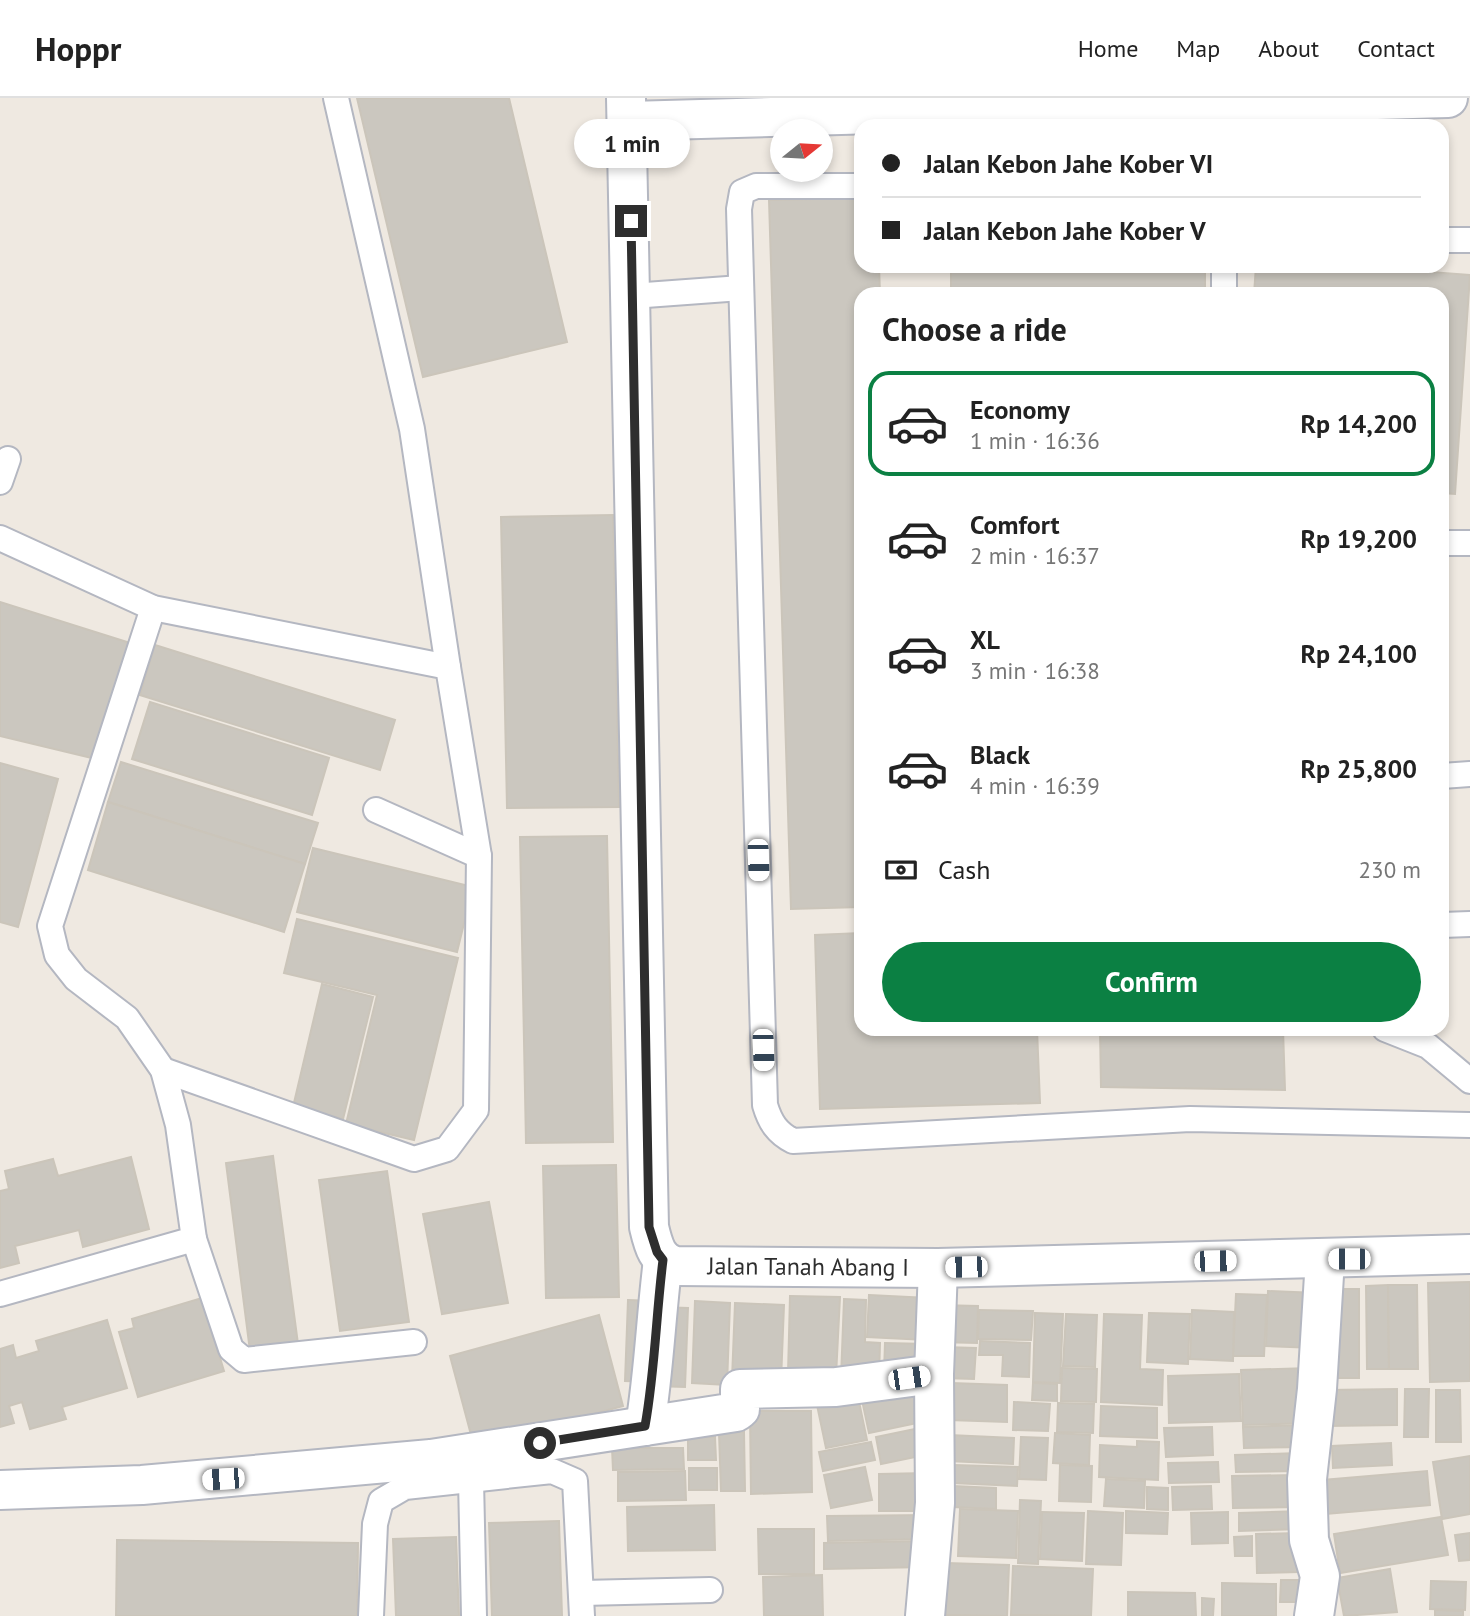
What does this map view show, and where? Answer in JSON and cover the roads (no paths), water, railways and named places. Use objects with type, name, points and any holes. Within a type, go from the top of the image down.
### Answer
[{"type":"street","points":[[645,1426],[653,1380],[660,1256],[649,1213],[628,110],[1448,98]]},
{"type":"street","name":"Jalan Tanah Abang I","points":[[660,1256],[676,1266],[938,1268],[1470,1254]]},
{"type":"street","points":[[1314,1616],[1320,1576],[1309,1540],[1307,1479],[1317,1389],[1325,1259]]},
{"type":"street","points":[[925,1616],[935,1503],[934,1374],[938,1268]]},
{"type":"street","points":[[0,1490],[142,1485],[278,1475],[431,1459],[738,1411],[740,1389],[836,1387],[934,1374]]},
{"type":"lane","points":[[163,1070],[414,1159],[447,1149],[476,1110],[479,856],[412,429],[336,98]]},
{"type":"lane","points":[[854,186],[756,186],[742,192],[739,209],[765,1105],[769,1118],[782,1135],[793,1141],[1190,1119],[1470,1125]]},
{"type":"lane","points":[[1449,240],[1470,240]]},
{"type":"lane","points":[[632,296],[741,288]]},
{"type":"lane","points":[[0,538],[153,608],[448,667]]},
{"type":"lane","points":[[1449,543],[1470,543]]},
{"type":"lane","points":[[153,608],[50,926],[58,955],[76,979],[127,1018],[163,1070],[178,1125],[194,1239],[231,1349],[244,1360],[414,1342]]},
{"type":"lane","points":[[1449,776],[1470,774]]},
{"type":"lane","points":[[376,810],[479,856]]},
{"type":"lane","points":[[1449,925],[1470,924]]},
{"type":"lane","points":[[1403,1036],[1429,1046],[1467,1075]]},
{"type":"lane","points":[[0,1294],[194,1239]]},
{"type":"lane","points":[[372,1616],[375,1524],[381,1501],[405,1487],[552,1471],[575,1481],[582,1604],[710,1590]]},
{"type":"lane","points":[[471,1480],[474,1616]]}]
